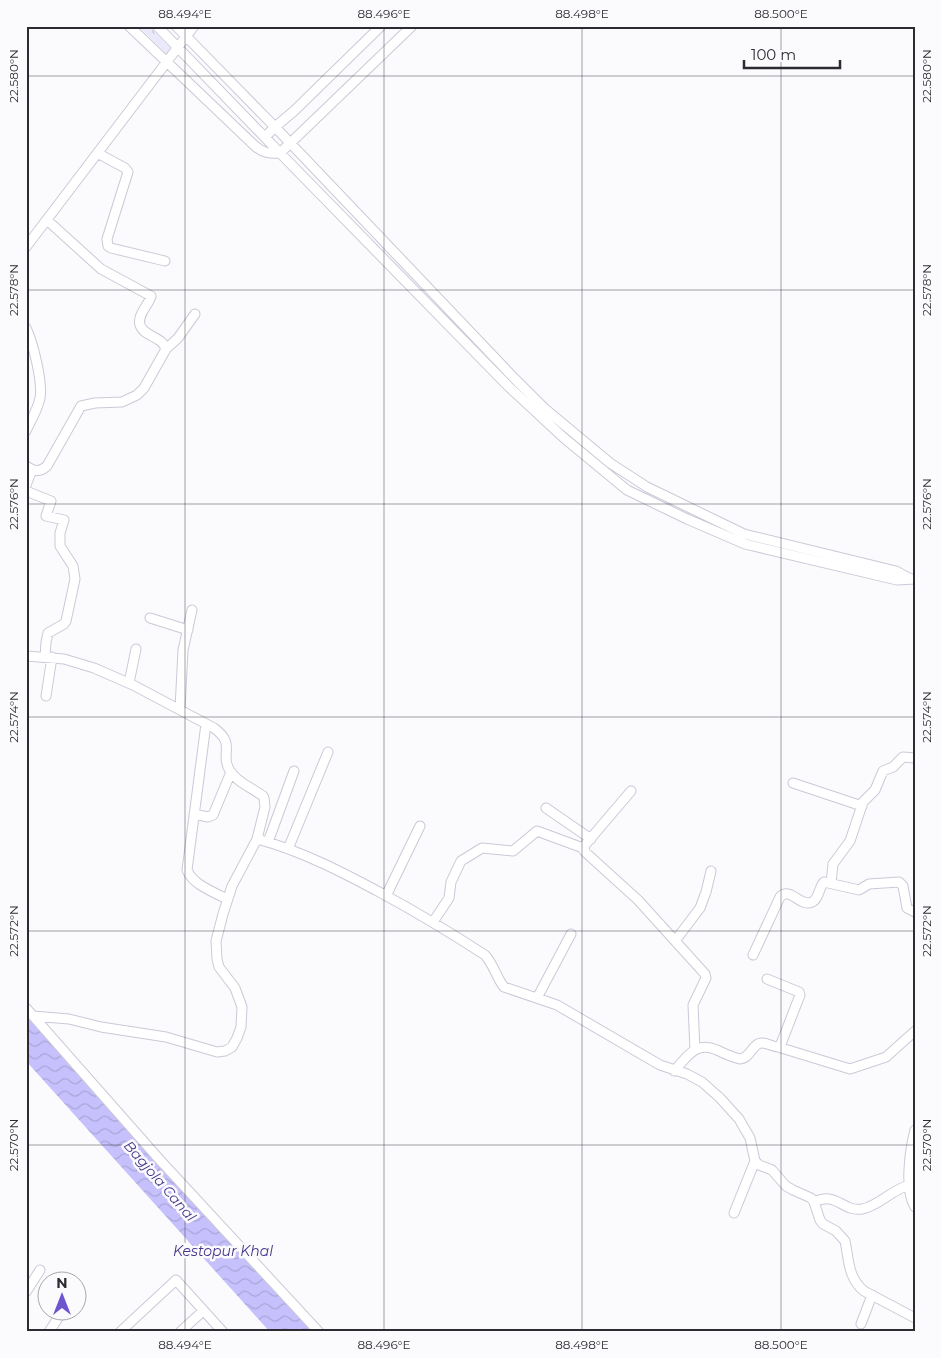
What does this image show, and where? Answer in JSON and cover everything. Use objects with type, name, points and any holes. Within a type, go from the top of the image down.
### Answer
[{"type":"street","points":[[128,26],[262,152],[269,154],[280,153],[412,26]]},
{"type":"street","points":[[156,26],[508,386],[564,438],[627,490],[744,544],[897,580],[912,579]]},
{"type":"street","points":[[176,26],[521,385],[544,408],[610,463],[647,487],[744,534],[896,571],[912,579]]},
{"type":"street","points":[[26,247],[179,49],[194,26]]},
{"type":"street","points":[[265,137],[380,26]]},
{"type":"street","points":[[99,154],[125,168],[128,172],[107,239],[108,246],[165,261]]},
{"type":"street","points":[[47,220],[101,268],[151,296],[140,316],[141,326],[162,342],[166,349]]},
{"type":"street","points":[[26,485],[29,468],[37,472],[47,466],[81,406],[95,403],[122,402],[137,396],[144,388],[166,349],[178,338],[195,314]]},
{"type":"street","points":[[26,328],[32,343],[41,391],[38,404],[26,431]]},
{"type":"street","points":[[26,491],[51,501],[46,516],[64,520],[60,533],[60,546],[73,566],[74,572],[69,614],[64,624],[48,633],[46,642],[49,657],[46,696]]},
{"type":"street","points":[[180,710],[183,650],[192,610]]},
{"type":"street","points":[[150,618],[188,630]]},
{"type":"street","points":[[129,683],[136,649]]},
{"type":"street","points":[[26,656],[49,657],[79,662],[129,683],[222,734],[226,740],[227,760],[231,772],[264,798],[265,807],[257,839],[236,876],[227,899],[216,941],[217,959],[220,967],[235,988],[242,1007],[241,1027],[232,1047],[225,1052],[209,1051],[193,1044],[166,1037],[101,1027],[69,1019],[33,1016]]},
{"type":"street","points":[[206,724],[187,870],[196,882],[227,899]]},
{"type":"street","points":[[288,849],[328,752]]},
{"type":"street","points":[[832,883],[833,864],[852,836],[863,802],[875,790],[883,771],[893,767],[902,757],[915,758]]},
{"type":"street","points":[[268,842],[294,771]]},
{"type":"street","points":[[194,814],[208,817],[213,816],[231,772]]},
{"type":"street","points":[[792,783],[862,806]]},
{"type":"street","points":[[583,848],[631,791]]},
{"type":"street","points":[[546,808],[591,839]]},
{"type":"street","points":[[386,896],[420,826]]},
{"type":"street","points":[[433,922],[449,898],[451,882],[460,861],[482,848],[513,851],[537,831],[583,848],[638,900],[705,974],[706,978],[693,1005],[695,1050]]},
{"type":"street","points":[[257,839],[331,866],[433,922],[485,954],[504,988],[568,1010],[628,1047],[674,1071],[686,1074],[702,1082],[730,1108],[746,1130],[750,1138],[755,1161],[759,1165],[772,1170],[786,1186],[811,1198],[823,1224],[836,1231],[846,1241],[851,1276],[857,1285],[915,1318]]},
{"type":"street","points":[[675,941],[700,908],[711,871]]},
{"type":"street","points":[[753,955],[780,897],[783,894],[788,894],[810,903],[816,899],[821,884],[824,882],[859,890],[870,884],[899,882],[903,886],[907,908],[915,912]]},
{"type":"street","points":[[537,998],[571,934]]},
{"type":"street","points":[[767,979],[799,992],[800,995],[781,1044],[778,1047]]},
{"type":"street","points":[[26,1008],[159,1159],[320,1332]]},
{"type":"street","points":[[674,1071],[695,1050],[705,1046],[740,1059],[748,1056],[760,1043],[850,1069],[886,1057],[915,1031]]},
{"type":"street","points":[[915,1130],[910,1163],[910,1185],[912,1202],[915,1206]]},
{"type":"street","points":[[734,1213],[755,1161]]},
{"type":"street","points":[[814,1202],[830,1198],[852,1208],[862,1209],[910,1185]]},
{"type":"street","points":[[26,1292],[38,1273]]},
{"type":"street","points":[[120,1332],[176,1280],[223,1332]]},
{"type":"street","points":[[861,1324],[872,1294]]},
{"type":"street","points":[[180,1332],[203,1311]]},
{"type":"street","points":[[49,1332],[57,1320]]},
{"type":"green space","points":[[138,26],[149,26],[173,51],[168,55]]},
{"type":"water","name":"Kestopur Khal","points":[[26,1006],[321,1332],[270,1332],[26,1061]]},
{"type":"water label","name":"Bagjola Canal","points":[[160,1181]]}]
